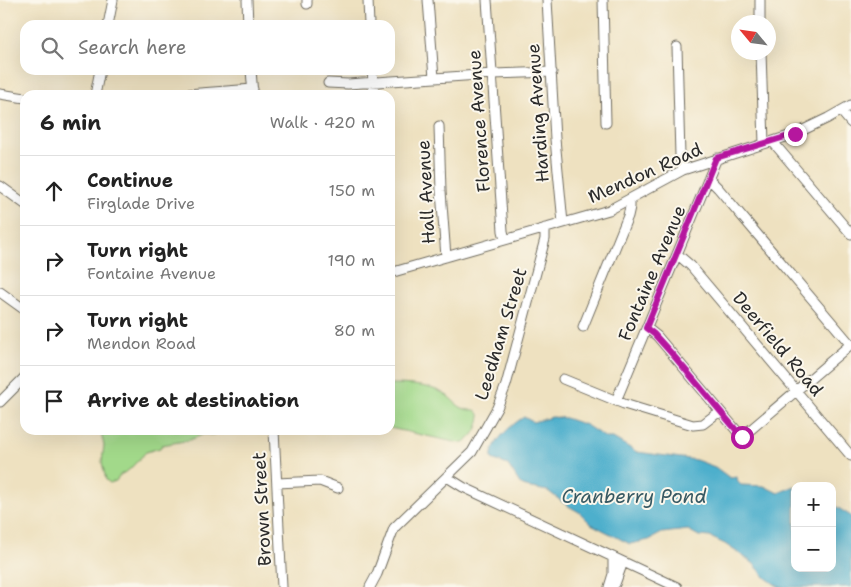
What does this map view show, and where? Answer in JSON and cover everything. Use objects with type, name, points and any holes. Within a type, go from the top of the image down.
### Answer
[{"type":"street","points":[[109,20],[113,0]]},
{"type":"street","points":[[247,0],[248,20]]},
{"type":"street","points":[[368,0],[369,20]]},
{"type":"street","points":[[428,0],[434,78]]},
{"type":"street","name":"Florence Avenue","points":[[487,0],[505,239]]},
{"type":"street","name":"Harding Avenue","points":[[547,0],[554,139],[562,224]]},
{"type":"street","points":[[603,0],[606,123]]},
{"type":"street","points":[[760,0],[760,15]]},
{"type":"street","points":[[677,47],[680,156],[683,170]]},
{"type":"street","points":[[762,60],[768,143],[851,234]]},
{"type":"street","points":[[328,83],[552,72]]},
{"type":"street","points":[[96,90],[99,75]]},
{"type":"street","points":[[252,75],[253,90]]},
{"type":"street","points":[[372,75],[374,90]]},
{"type":"street","points":[[0,94],[20,97]]},
{"type":"street","name":"Mendon Road","points":[[395,272],[609,210],[683,170],[806,129],[851,105]]},
{"type":"street","points":[[841,111],[851,123]]},
{"type":"street","name":"Hall Avenue","points":[[439,126],[446,257]]},
{"type":"street","name":"Fontaine Avenue","points":[[616,401],[709,179],[716,158]]},
{"type":"street","points":[[646,328],[659,338],[742,437],[851,345],[709,179]]},
{"type":"street","points":[[0,186],[20,200]]},
{"type":"street","points":[[583,326],[628,216],[630,199]]},
{"type":"street","name":"Leedham Street","points":[[370,587],[394,528],[472,452],[493,415],[503,394],[545,239],[546,228]]},
{"type":"street","name":"Deerfield Road","points":[[677,254],[691,266],[851,456]]},
{"type":"street","points":[[0,292],[20,306]]},
{"type":"street","points":[[563,379],[616,401],[696,426],[703,424],[720,410]]},
{"type":"street","points":[[0,402],[20,382]]},
{"type":"street","name":"Brown Street","points":[[274,435],[282,587]]},
{"type":"street","points":[[447,477],[462,487],[677,587]]},
{"type":"street","points":[[277,483],[320,481],[338,488]]},
{"type":"street","points":[[609,587],[613,574],[613,557]]},
{"type":"street","points":[[615,587],[623,562]]},
{"type":"green space","points":[[395,384],[431,388],[446,395],[462,408],[476,410],[480,417],[476,430],[471,437],[459,443],[395,429]]},
{"type":"green space","points":[[101,435],[202,435],[190,440],[162,445],[160,448],[146,452],[129,470],[120,475],[116,481],[110,483],[106,480],[102,462],[104,445]]},
{"type":"water","name":"Cranberry Pond","points":[[524,417],[533,422],[552,417],[565,418],[586,425],[606,438],[613,438],[637,452],[696,460],[715,467],[730,478],[737,477],[741,485],[764,486],[778,493],[791,488],[791,572],[836,572],[836,507],[851,516],[851,587],[779,587],[766,578],[753,563],[725,544],[710,537],[699,536],[688,530],[662,533],[649,540],[630,544],[591,524],[579,512],[548,491],[521,485],[508,465],[492,459],[494,447],[502,435]]},
{"type":"route","points":[[742,437],[673,355],[646,328],[716,158],[795,134]]}]
